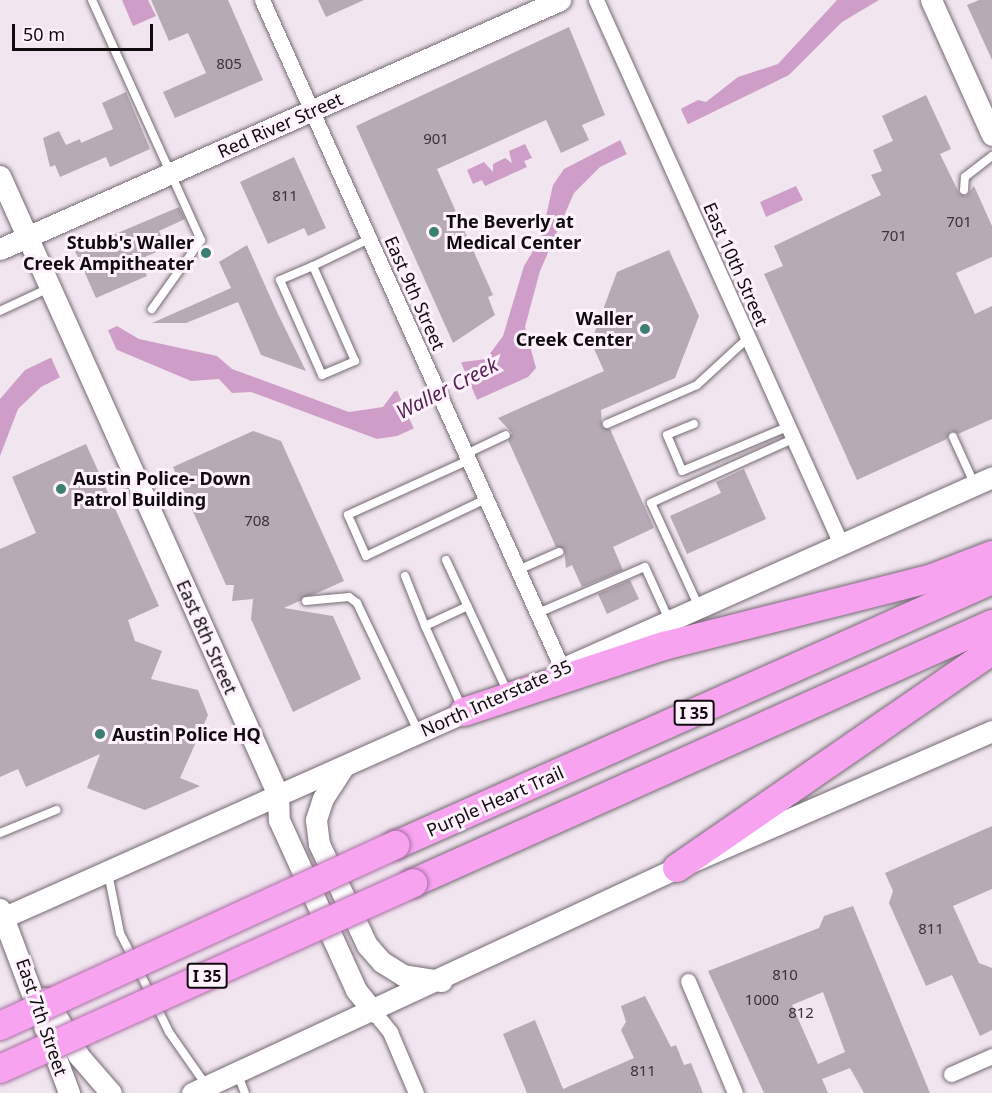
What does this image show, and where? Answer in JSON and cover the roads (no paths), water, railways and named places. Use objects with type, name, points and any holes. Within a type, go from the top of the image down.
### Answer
[{"type":"highway","points":[[464,712],[664,645],[932,578],[992,555]]},
{"type":"highway","name":"Purple Heart Trail","points":[[0,1026],[992,580]]},
{"type":"highway","name":"I 35","points":[[0,1069],[992,624]]},
{"type":"highway","points":[[677,868],[992,651]]},
{"type":"main road","name":"Red River Street","points":[[0,249],[560,0]]},
{"type":"main road","points":[[931,0],[992,135]]},
{"type":"main road","name":"East 8th Street","points":[[0,176],[278,795],[279,820],[356,990],[374,1012]]},
{"type":"main road","name":"North Interstate 35","points":[[1,915],[107,871],[983,481]]},
{"type":"main road","points":[[197,1091],[241,1083],[374,1012],[677,868],[992,731]]},
{"type":"main road","points":[[344,766],[323,798],[316,820],[319,844],[368,945],[382,962],[403,975],[442,981]]},
{"type":"main road","name":"East 7th Street","points":[[1,915],[19,950],[69,1093]]},
{"type":"main road","points":[[19,950],[79,1056],[111,1093]]},
{"type":"street","name":"East 9th Street","points":[[262,0],[562,668]]},
{"type":"street","name":"East 10th Street","points":[[596,0],[841,544]]},
{"type":"street","points":[[688,981],[735,1093]]},
{"type":"street","name":"East 8th Street","points":[[374,1012],[390,1032],[416,1093]]},
{"type":"street","points":[[951,1074],[992,1056]]},
{"type":"lane","points":[[92,0],[169,174],[201,240],[152,309]]},
{"type":"lane","points":[[964,190],[965,177],[992,156]]},
{"type":"lane","points":[[313,266],[355,361],[322,375],[280,280],[369,239]]},
{"type":"lane","points":[[0,311],[50,287]]},
{"type":"lane","points":[[607,424],[697,385],[748,338]]},
{"type":"lane","points":[[694,424],[667,435],[682,471],[790,433]]},
{"type":"lane","points":[[699,608],[651,503],[790,433]]},
{"type":"lane","points":[[486,499],[366,556],[348,515],[467,457],[506,435]]},
{"type":"lane","points":[[952,437],[983,481]]},
{"type":"lane","points":[[518,570],[559,552]]},
{"type":"lane","points":[[446,560],[507,693]]},
{"type":"lane","points":[[538,613],[645,567],[669,621]]},
{"type":"lane","points":[[405,576],[464,712]]},
{"type":"lane","points":[[306,601],[349,597],[357,603],[418,733]]},
{"type":"lane","points":[[425,626],[468,606]]},
{"type":"lane","points":[[0,833],[56,810]]},
{"type":"lane","points":[[107,871],[120,933],[197,1091]]},
{"type":"water","points":[[122,0],[148,0],[156,16],[133,26]]},
{"type":"water","name":"Waller Creek","points":[[837,0],[879,0],[842,22],[789,75],[600,167],[574,193],[540,271],[525,327],[536,368],[528,377],[397,436],[377,439],[251,392],[232,393],[219,379],[191,381],[115,349],[41,387],[18,409],[0,456],[0,399],[25,370],[117,326],[139,339],[217,356],[232,369],[349,412],[383,407],[394,392],[463,362],[486,359],[503,336],[524,266],[541,238],[553,185],[564,169],[698,100],[706,102],[738,77],[778,64]]},
{"type":"water","points":[[525,144],[532,158],[524,161],[527,167],[485,186],[482,180],[473,184],[467,170],[484,162],[493,172],[493,164],[505,158],[512,163],[509,151]]},
{"type":"water","points":[[796,186],[803,200],[766,217],[760,202]]},
{"type":"place","name":"The Beverly at Medical Center","points":[[434,232]]},
{"type":"place","name":"Stubb's Waller Creek Ampitheater","points":[[206,253]]},
{"type":"place","name":"Waller Creek Center","points":[[645,329]]},
{"type":"place","name":"Austin Police- Down Patrol Building","points":[[61,489]]},
{"type":"place","name":"Austin Police HQ","points":[[100,734]]}]
